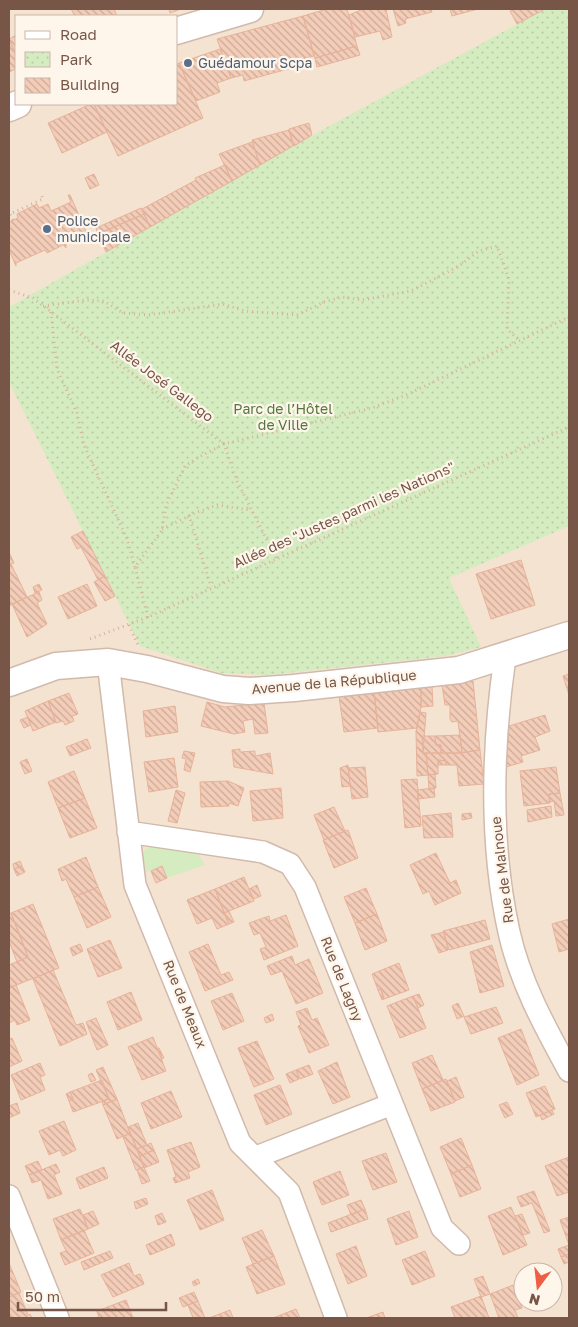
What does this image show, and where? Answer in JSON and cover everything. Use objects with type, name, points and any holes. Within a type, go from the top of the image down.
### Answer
[{"type":"street","points":[[178,30],[250,9]]},
{"type":"street","name":"Avenue de la République","points":[[9,683],[56,666],[108,662],[148,669],[223,689],[249,691],[459,670],[505,657],[569,635]]},
{"type":"street","name":"Rue de Malnoue","points":[[505,657],[493,784],[499,863],[509,933],[536,1011],[569,1071]]},
{"type":"street","name":"Rue de Meaux","points":[[108,662],[135,885],[240,1143],[289,1192],[336,1318]]},
{"type":"street","name":"Rue de Lagny","points":[[128,832],[263,852],[290,864],[305,887],[442,1228],[460,1244]]},
{"type":"street","points":[[256,1157],[392,1104]]},
{"type":"street","points":[[9,1196],[58,1318]]},
{"type":"path","points":[[13,220],[9,214],[43,199],[42,196]]},
{"type":"path","points":[[43,306],[86,300],[104,301],[124,313],[149,315],[224,304],[245,311],[297,314],[324,302],[342,298],[362,300],[411,291],[460,266],[479,251],[497,246],[509,279],[507,329],[519,340]]},
{"type":"path","name":"Allée José Gallego","points":[[9,290],[33,298],[224,444]]},
{"type":"path","points":[[51,312],[57,369],[77,413],[84,445],[128,539],[148,618]]},
{"type":"path","points":[[162,530],[166,505],[186,466],[224,444],[372,408],[438,381],[569,317]]},
{"type":"path","name":"Allée des \"Justes parmi les Nations\"","points":[[129,625],[569,427]]},
{"type":"path","points":[[224,444],[237,481],[276,558]]},
{"type":"path","points":[[135,567],[162,530],[189,516],[217,505],[251,510]]},
{"type":"path","points":[[189,516],[211,587]]},
{"type":"shaded area","points":[[9,9],[569,9],[569,1318],[9,1318]]},
{"type":"green space","name":"Parc de l’Hôtel de Ville","points":[[545,9],[569,9],[569,526],[449,578],[481,647],[446,656],[268,675],[221,673],[140,646],[9,382],[9,307],[333,124]]},
{"type":"green space","points":[[155,846],[199,855],[205,865],[167,878],[162,866],[146,872],[143,853],[145,849]]},
{"type":"building","points":[[71,9],[114,9],[117,15],[74,15]]},
{"type":"building","points":[[169,9],[181,9],[170,13]]},
{"type":"building","points":[[327,9],[347,9],[357,46],[315,58],[303,16]]},
{"type":"building","points":[[363,9],[386,9],[392,37],[383,40],[380,31],[355,37],[349,15]]},
{"type":"building","points":[[393,9],[431,9],[432,12],[405,19],[406,23],[398,26]]},
{"type":"building","points":[[450,9],[478,9],[452,16]]},
{"type":"building","points":[[514,9],[545,9],[517,24],[510,11]]},
{"type":"building","points":[[303,16],[314,56],[298,60],[299,66],[244,81],[243,75],[231,78],[217,39]]},
{"type":"building","points":[[15,36],[15,53],[9,39]]},
{"type":"building","points":[[9,39],[15,53],[15,69],[9,72]]},
{"type":"building","points":[[357,46],[360,55],[317,67],[315,58]]},
{"type":"building","points":[[220,49],[231,78],[217,83],[220,92],[196,101],[179,63]]},
{"type":"building","points":[[178,64],[203,118],[118,156],[94,105],[178,105]]},
{"type":"building","points":[[89,105],[94,105],[107,132],[62,153],[48,123]]},
{"type":"building","points":[[309,123],[312,135],[294,146],[289,129]]},
{"type":"building","points":[[289,130],[293,146],[260,165],[252,140]]},
{"type":"building","points":[[252,142],[260,165],[232,181],[219,154]]},
{"type":"building","points":[[225,165],[232,181],[150,227],[142,209],[196,180],[195,178]]},
{"type":"building","points":[[94,174],[99,185],[90,189],[85,178]]},
{"type":"building","name":"Police municipale","points":[[68,195],[70,195],[89,238],[86,235],[66,244],[66,248],[62,243],[63,245],[47,253],[45,250],[16,263],[16,266],[9,250],[9,222],[18,218],[17,214],[37,204],[39,208],[48,204],[51,211],[71,202]]},
{"type":"building","points":[[141,208],[144,214],[98,234],[96,228]]},
{"type":"building","points":[[144,214],[150,227],[106,252],[98,234]]},
{"type":"building","points":[[83,531],[105,576],[98,580],[81,547],[77,549],[71,537]]},
{"type":"building","points":[[9,552],[14,563],[9,565]]},
{"type":"building","points":[[521,560],[535,605],[491,619],[476,574]]},
{"type":"building","points":[[11,564],[27,597],[9,606],[9,565]]},
{"type":"building","points":[[105,576],[115,596],[105,601],[94,582]]},
{"type":"building","points":[[39,584],[42,590],[35,593],[33,587]]},
{"type":"building","points":[[87,584],[97,606],[68,619],[58,597]]},
{"type":"building","points":[[39,592],[42,600],[37,603],[47,624],[27,637],[12,604]]},
{"type":"building","points":[[569,674],[569,695],[563,676]]},
{"type":"building","points":[[473,681],[480,750],[462,753],[458,721],[452,722],[450,719],[450,705],[445,705],[442,685]]},
{"type":"building","points":[[432,686],[433,706],[421,707],[421,687]]},
{"type":"building","points":[[421,687],[421,707],[417,728],[378,732],[374,692]]},
{"type":"building","points":[[374,692],[378,728],[344,732],[339,696]]},
{"type":"building","points":[[69,693],[78,714],[72,716],[74,721],[65,725],[63,721],[56,723],[48,701]]},
{"type":"building","points":[[48,701],[56,722],[33,731],[25,711]]},
{"type":"building","points":[[207,702],[225,707],[264,703],[268,733],[255,734],[253,719],[243,721],[245,732],[234,734],[201,726]]},
{"type":"building","points":[[175,706],[178,732],[146,737],[143,711]]},
{"type":"building","points":[[420,712],[426,713],[423,753],[426,753],[428,775],[417,776],[416,731]]},
{"type":"building","points":[[545,715],[550,731],[535,737],[540,750],[521,756],[523,762],[506,767],[509,726]]},
{"type":"building","points":[[28,717],[31,725],[24,728],[20,720]]},
{"type":"building","points":[[460,735],[462,753],[441,753],[441,745],[436,745],[435,736]]},
{"type":"building","points":[[422,736],[435,736],[436,745],[441,745],[441,753],[423,753]]},
{"type":"building","points":[[87,739],[91,748],[70,756],[66,747]]},
{"type":"building","points":[[240,749],[240,752],[255,751],[255,756],[270,753],[273,774],[234,767],[232,750]]},
{"type":"building","points":[[480,750],[484,784],[459,786],[457,765],[446,765],[446,761],[438,760],[438,774],[428,775],[426,753],[457,753]]},
{"type":"building","points":[[184,751],[195,753],[190,772],[184,770],[186,759],[182,758]]},
{"type":"building","points":[[174,758],[178,787],[149,792],[144,762]]},
{"type":"building","points":[[27,759],[32,771],[25,774],[20,762]]},
{"type":"building","points":[[438,760],[446,761],[446,765],[438,765]]},
{"type":"building","points":[[348,765],[350,786],[342,787],[340,768]]},
{"type":"building","points":[[365,767],[368,797],[352,799],[348,768]]},
{"type":"building","points":[[556,767],[560,793],[549,794],[550,803],[524,806],[520,771]]},
{"type":"building","points":[[74,771],[85,798],[58,808],[48,782]]},
{"type":"building","points":[[435,774],[436,788],[429,789],[428,775]]},
{"type":"building","points":[[417,779],[421,826],[405,828],[401,780]]},
{"type":"building","points":[[228,781],[244,788],[238,806],[229,803],[229,806],[201,807],[200,782]]},
{"type":"building","points":[[281,788],[283,818],[253,821],[250,791]]},
{"type":"building","points":[[434,788],[435,797],[418,799],[417,790]]},
{"type":"building","points":[[176,790],[185,793],[177,823],[168,821]]},
{"type":"building","points":[[560,793],[564,815],[556,816],[554,801],[549,802],[549,794]]},
{"type":"building","points":[[85,798],[97,828],[70,838],[58,808]]},
{"type":"building","points":[[551,806],[552,817],[528,822],[527,810]]},
{"type":"building","points":[[334,807],[345,831],[324,840],[314,815]]},
{"type":"building","points":[[451,813],[453,837],[424,838],[422,816]]},
{"type":"building","points":[[471,813],[472,818],[462,820],[462,814]]},
{"type":"building","points":[[348,830],[358,858],[334,868],[323,840]]},
{"type":"building","points":[[436,853],[450,883],[456,880],[461,893],[435,905],[429,891],[423,894],[410,865]]},
{"type":"building","points":[[86,857],[98,887],[74,897],[66,879],[62,881],[58,869]]},
{"type":"building","points":[[20,861],[22,866],[14,869],[13,864]]},
{"type":"building","points":[[22,866],[25,872],[17,876],[14,869]]},
{"type":"building","points":[[162,866],[167,878],[156,883],[151,871]]},
{"type":"building","points":[[244,877],[254,901],[224,913],[215,889]]},
{"type":"building","points":[[257,885],[261,896],[253,899],[249,889]]},
{"type":"building","points":[[98,887],[111,917],[87,928],[74,897]]},
{"type":"building","points":[[366,888],[377,914],[355,923],[344,897]]},
{"type":"building","points":[[215,889],[229,924],[217,929],[212,918],[197,924],[187,900]]},
{"type":"building","points":[[33,904],[59,968],[9,988],[9,965],[28,957],[11,913]]},
{"type":"building","points":[[229,911],[234,922],[229,924],[224,913]]},
{"type":"building","points":[[11,913],[28,957],[17,962],[9,941],[9,914]]},
{"type":"building","points":[[377,914],[387,941],[365,950],[355,923]]},
{"type":"building","points":[[286,915],[298,946],[264,960],[260,949],[266,947],[260,933],[254,935],[249,923],[269,916],[270,921]]},
{"type":"building","points":[[569,919],[569,949],[559,952],[552,924]]},
{"type":"building","points":[[485,920],[490,939],[449,950],[443,931]]},
{"type":"building","points":[[444,932],[448,950],[439,953],[431,935]]},
{"type":"building","points":[[110,940],[122,968],[98,977],[87,949]]},
{"type":"building","points":[[80,944],[83,951],[73,956],[70,948]]},
{"type":"building","points":[[208,944],[221,975],[229,972],[233,980],[205,991],[189,952]]},
{"type":"building","points":[[492,945],[504,986],[480,993],[470,952]]},
{"type":"building","points":[[292,956],[295,965],[309,959],[323,993],[296,1004],[282,971],[271,975],[267,966]]},
{"type":"building","points":[[399,963],[409,990],[384,999],[381,989],[378,990],[372,974]]},
{"type":"building","points":[[53,970],[76,1025],[83,1023],[87,1034],[60,1046],[33,979]]},
{"type":"building","points":[[16,985],[30,1020],[17,1025],[15,1020],[9,1023],[9,988]]},
{"type":"building","points":[[381,989],[384,999],[382,1000],[378,990]]},
{"type":"building","points":[[131,992],[142,1020],[118,1030],[107,1002]]},
{"type":"building","points":[[232,993],[244,1021],[223,1030],[211,1001]]},
{"type":"building","points":[[419,994],[424,1005],[418,1008],[413,996]]},
{"type":"building","points":[[413,996],[426,1028],[400,1038],[387,1006]]},
{"type":"building","points":[[458,1003],[464,1016],[457,1019],[452,1006]]},
{"type":"building","points":[[496,1007],[503,1023],[471,1034],[464,1017]]},
{"type":"building","points":[[307,1008],[312,1020],[317,1018],[329,1045],[309,1053],[298,1026],[301,1025],[296,1012]]},
{"type":"building","points":[[272,1014],[274,1020],[266,1023],[264,1018]]},
{"type":"building","points":[[96,1018],[108,1045],[97,1050],[86,1022]]},
{"type":"building","points":[[521,1029],[539,1075],[517,1085],[498,1038]]},
{"type":"building","points":[[153,1037],[166,1071],[142,1080],[128,1047]]},
{"type":"building","points":[[12,1038],[22,1061],[9,1067],[9,1039]]},
{"type":"building","points":[[257,1041],[274,1079],[254,1087],[238,1048]]},
{"type":"building","points":[[157,1048],[159,1048],[164,1058],[162,1059]]},
{"type":"building","points":[[432,1055],[443,1080],[422,1089],[412,1063]]},
{"type":"building","points":[[337,1062],[350,1097],[333,1104],[318,1071]]},
{"type":"building","points":[[40,1063],[45,1075],[40,1077],[45,1090],[21,1100],[11,1075]]},
{"type":"building","points":[[309,1065],[313,1074],[300,1079],[296,1070]]},
{"type":"building","points":[[103,1067],[117,1099],[103,1105],[102,1101],[109,1099],[96,1070]]},
{"type":"building","points":[[296,1070],[299,1079],[290,1083],[286,1074]]},
{"type":"building","points":[[92,1073],[96,1080],[91,1082],[88,1075]]},
{"type":"building","points":[[456,1077],[464,1097],[455,1101],[447,1081]]},
{"type":"building","points":[[446,1079],[455,1102],[431,1111],[422,1089]]},
{"type":"building","points":[[102,1080],[109,1099],[73,1112],[69,1101],[73,1099],[70,1092]]},
{"type":"building","points":[[280,1085],[292,1114],[266,1125],[254,1095]]},
{"type":"building","points":[[545,1086],[555,1109],[536,1117],[526,1093]]},
{"type":"building","points":[[171,1091],[182,1117],[151,1129],[141,1103]]},
{"type":"building","points":[[70,1092],[73,1099],[69,1101],[66,1094]]},
{"type":"building","points":[[117,1099],[130,1133],[117,1139],[103,1105]]},
{"type":"building","points":[[507,1102],[513,1114],[505,1118],[499,1105]]},
{"type":"building","points":[[17,1103],[20,1113],[9,1118],[9,1106]]},
{"type":"building","points":[[552,1110],[554,1114],[542,1120],[540,1115]]},
{"type":"building","points":[[64,1121],[76,1150],[63,1156],[60,1150],[49,1155],[39,1131]]},
{"type":"building","points":[[138,1123],[147,1145],[137,1149],[128,1127]]},
{"type":"building","points":[[130,1133],[144,1167],[136,1170],[123,1137]]},
{"type":"building","points":[[461,1138],[472,1165],[451,1174],[440,1147]]},
{"type":"building","points":[[191,1142],[200,1167],[188,1172],[190,1178],[175,1183],[173,1178],[176,1177],[167,1150]]},
{"type":"building","points":[[151,1143],[154,1150],[140,1156],[137,1149]]},
{"type":"building","points":[[154,1150],[159,1162],[144,1168],[140,1156]]},
{"type":"building","points":[[386,1153],[397,1182],[373,1190],[362,1161]]},
{"type":"building","points":[[569,1157],[569,1192],[557,1196],[545,1166]]},
{"type":"building","points":[[38,1161],[42,1170],[29,1175],[25,1166]]},
{"type":"building","points":[[56,1164],[60,1172],[54,1175],[62,1194],[48,1199],[41,1180],[32,1183],[29,1175]]},
{"type":"building","points":[[472,1165],[481,1189],[460,1197],[451,1174]]},
{"type":"building","points":[[104,1167],[108,1178],[80,1189],[76,1178]]},
{"type":"building","points":[[144,1167],[150,1181],[142,1184],[137,1170]]},
{"type":"building","points":[[340,1171],[349,1195],[322,1205],[313,1182]]},
{"type":"building","points":[[212,1190],[224,1220],[200,1230],[187,1200]]},
{"type":"building","points":[[534,1191],[550,1231],[544,1233],[532,1203],[521,1207],[517,1197]]},
{"type":"building","points":[[146,1198],[148,1204],[136,1209],[134,1202]]},
{"type":"building","points":[[361,1200],[365,1209],[351,1215],[347,1205]]},
{"type":"building","points":[[511,1207],[527,1245],[503,1255],[488,1216]]},
{"type":"building","points":[[80,1209],[88,1229],[61,1240],[53,1219]]},
{"type":"building","points":[[365,1209],[368,1219],[331,1232],[328,1223]]},
{"type":"building","points":[[93,1211],[99,1224],[88,1229],[83,1215]]},
{"type":"building","points":[[409,1211],[418,1237],[396,1245],[387,1219]]},
{"type":"building","points":[[162,1213],[166,1222],[158,1225],[155,1216]]},
{"type":"building","points":[[522,1214],[530,1233],[523,1235],[515,1216]]},
{"type":"building","points":[[569,1217],[569,1245],[560,1220]]},
{"type":"building","points":[[84,1230],[94,1253],[65,1265],[60,1253],[66,1251],[61,1240]]},
{"type":"building","points":[[262,1230],[274,1256],[253,1264],[242,1238]]},
{"type":"building","points":[[171,1234],[175,1245],[150,1255],[146,1245]]},
{"type":"building","points":[[569,1245],[569,1254],[561,1257],[558,1249]]},
{"type":"building","points":[[356,1246],[367,1276],[348,1284],[336,1254]]},
{"type":"building","points":[[110,1251],[113,1258],[84,1270],[81,1262]]},
{"type":"building","points":[[425,1251],[435,1276],[412,1285],[402,1260]]},
{"type":"building","points":[[569,1254],[569,1262],[564,1264],[561,1257]]},
{"type":"building","points":[[274,1256],[285,1284],[257,1294],[246,1267]]},
{"type":"building","points":[[9,1263],[21,1292],[9,1297]]},
{"type":"building","points":[[129,1263],[134,1276],[140,1274],[144,1284],[113,1297],[101,1275]]},
{"type":"building","points":[[483,1276],[490,1294],[481,1297],[474,1279]]},
{"type":"building","points":[[198,1279],[200,1283],[194,1286],[192,1282]]},
{"type":"building","points":[[513,1285],[513,1312],[516,1312],[518,1318],[499,1318],[490,1294]]},
{"type":"building","points":[[194,1292],[198,1301],[183,1307],[179,1298]]},
{"type":"building","points":[[19,1293],[28,1315],[30,1314],[32,1318],[9,1318],[9,1297]]},
{"type":"building","points":[[481,1296],[489,1318],[455,1318],[451,1307]]},
{"type":"building","points":[[126,1300],[133,1318],[99,1318],[97,1311]]},
{"type":"building","points":[[198,1301],[205,1318],[193,1318],[188,1305]]},
{"type":"building","points":[[296,1309],[300,1318],[273,1318]]},
{"type":"building","points":[[230,1310],[233,1318],[209,1318]]},
{"type":"building","points":[[383,1312],[385,1318],[366,1318]]},
{"type":"place","name":"Guédamour Scpa","points":[[188,63]]},
{"type":"place","name":"Police municipale","points":[[47,229]]}]
